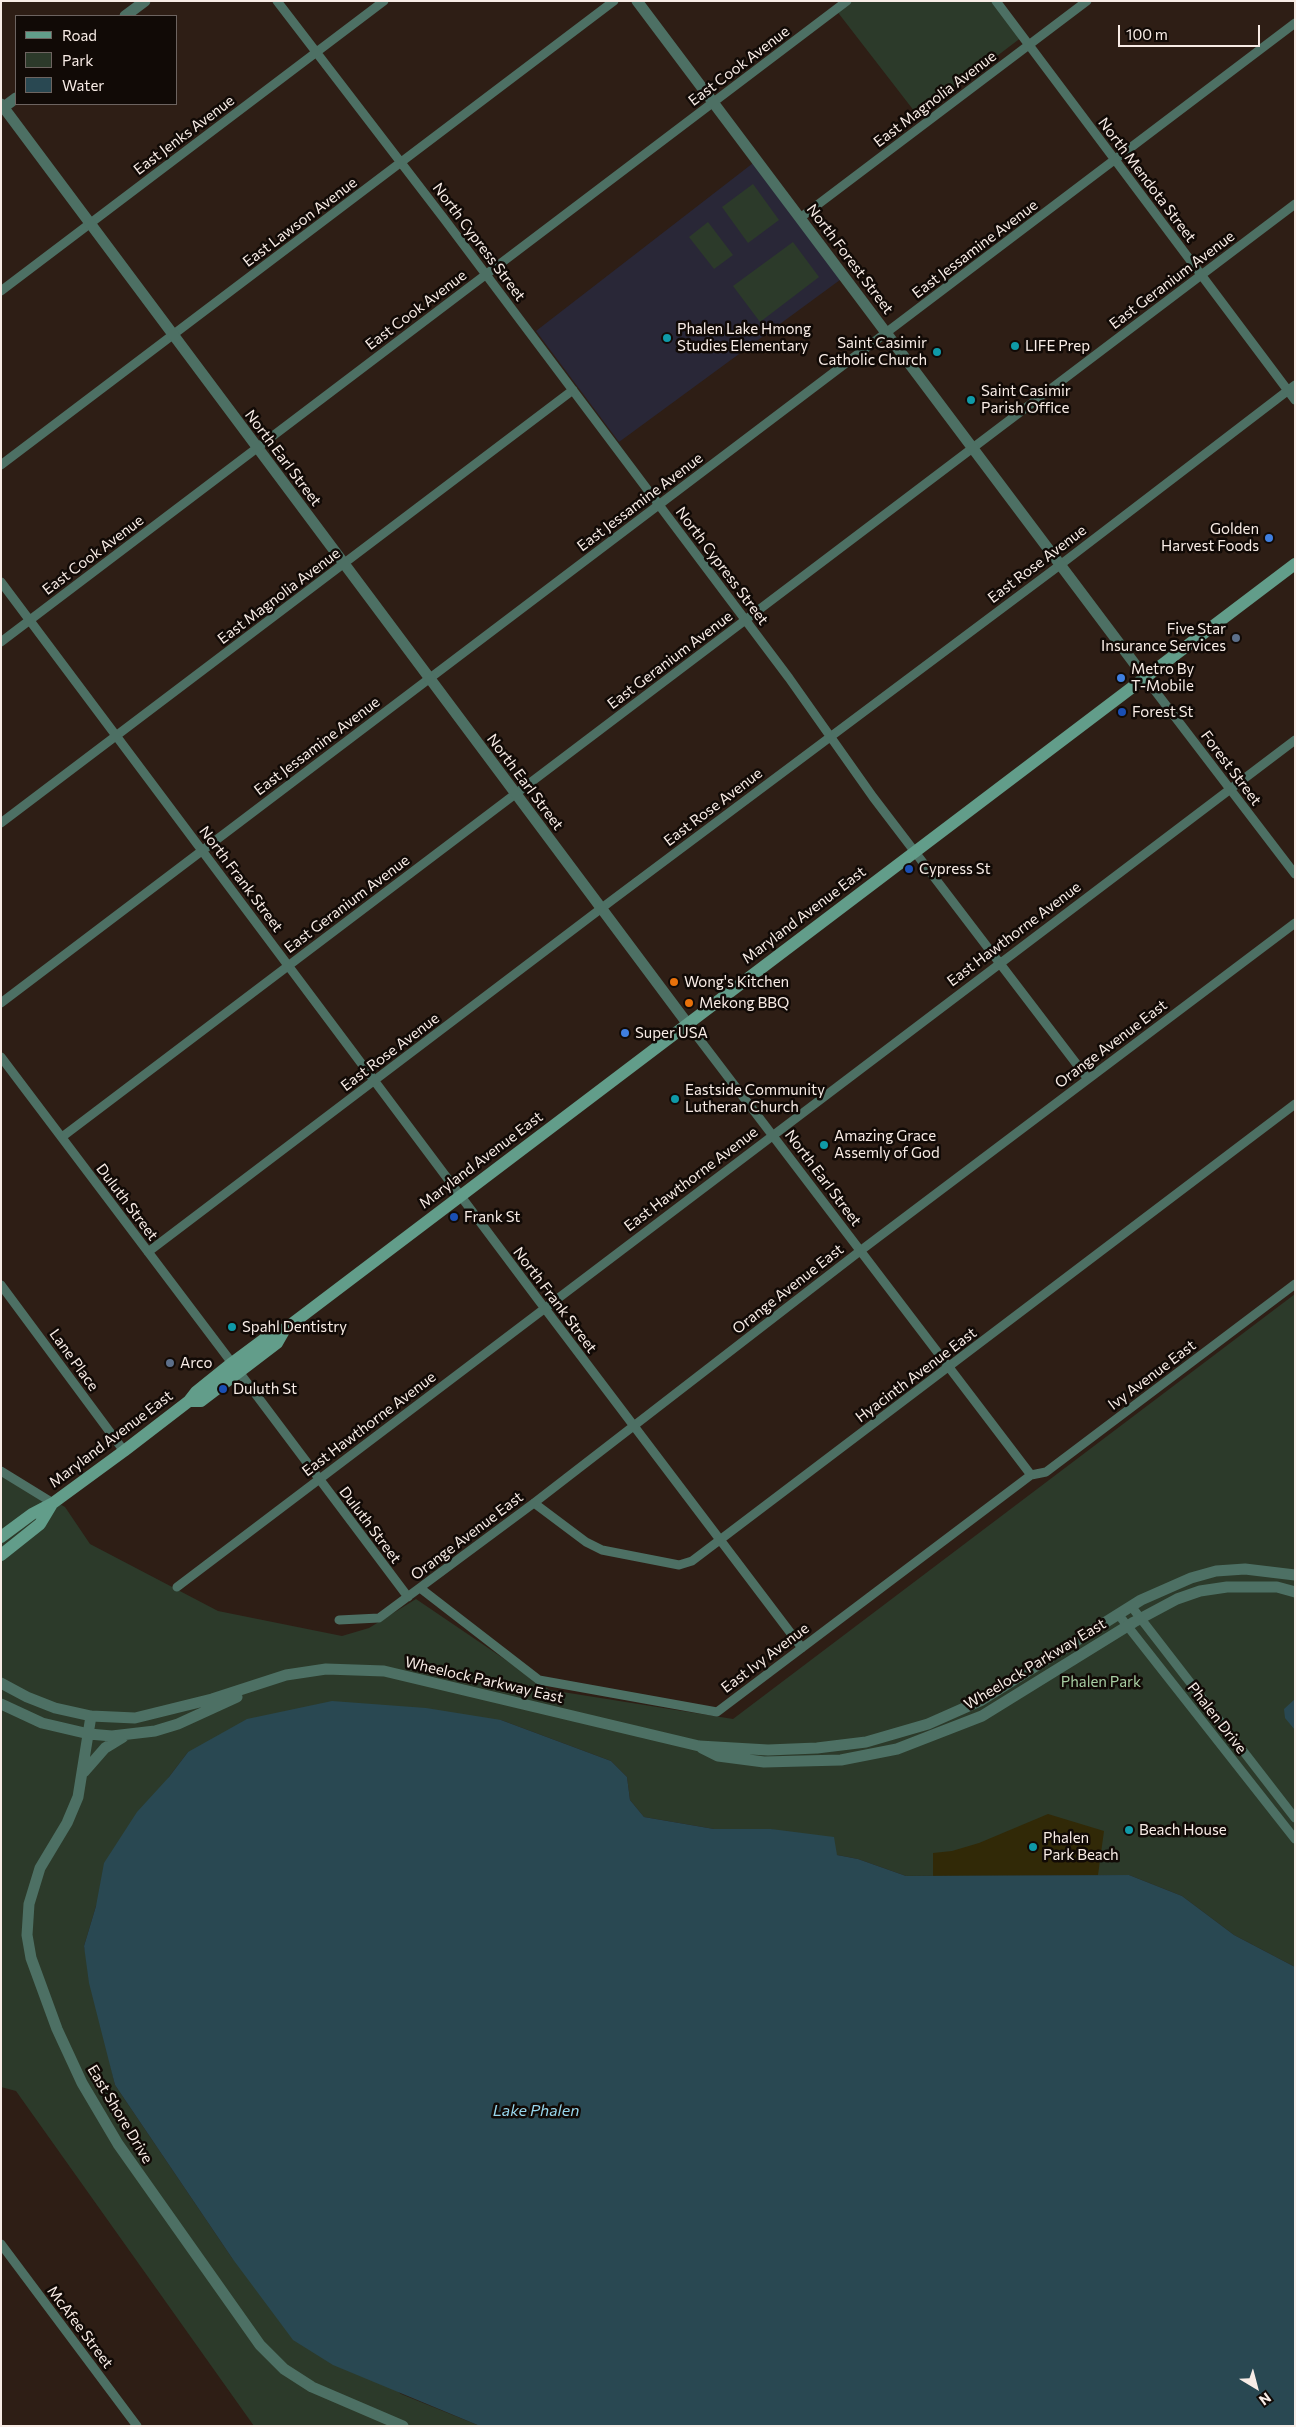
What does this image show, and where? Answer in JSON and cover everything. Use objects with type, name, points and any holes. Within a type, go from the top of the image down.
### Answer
[{"type":"main road","name":"Maryland Avenue East","points":[[1,1536],[32,1514],[54,1503],[124,1451],[189,1401],[196,1392],[235,1367],[271,1334],[285,1329],[1146,679],[1295,564]]},
{"type":"main road","name":"Maryland Avenue East","points":[[1,1555],[40,1524],[54,1503]]},
{"type":"street","points":[[126,15],[145,1]]},
{"type":"street","name":"North Cypress Street","points":[[277,1],[402,162],[745,620],[915,852],[1088,1079]]},
{"type":"street","name":"East Jenks Avenue","points":[[1,291],[384,1]]},
{"type":"street","name":"East Lawson Avenue","points":[[1,464],[614,1]]},
{"type":"street","name":"North Forest Street","points":[[637,1],[1146,679]]},
{"type":"street","name":"East Cook Avenue","points":[[1,642],[847,1]]},
{"type":"street","name":"North Mendota Street","points":[[996,1],[1201,275],[1291,388],[1295,400]]},
{"type":"street","name":"East Magnolia Avenue","points":[[800,218],[1087,1]]},
{"type":"street","name":"East Jessamine Avenue","points":[[1,1002],[887,334],[1295,23]]},
{"type":"street","points":[[2,106],[15,99]]},
{"type":"street","name":"North Earl Street","points":[[2,106],[515,795],[1031,1475]]},
{"type":"street","name":"East Geranium Avenue","points":[[62,1137],[1295,204]]},
{"type":"street","name":"East Rose Avenue","points":[[148,1252],[601,908],[1060,565],[1291,388]]},
{"type":"street","name":"East Magnolia Avenue","points":[[1,823],[573,390]]},
{"type":"street","name":"North Frank Street","points":[[1,582],[460,1196],[802,1648]]},
{"type":"street","name":"Forest Street","points":[[1146,679],[1295,874]]},
{"type":"street","name":"East Hawthorne Avenue","points":[[177,1587],[1295,740]]},
{"type":"street","name":"Orange Avenue East","points":[[339,1620],[379,1618],[408,1597],[634,1427],[860,1251],[1295,923]]},
{"type":"street","name":"Duluth Street","points":[[1,1057],[408,1597]]},
{"type":"street","name":"Hyacinth Avenue East","points":[[534,1503],[586,1542],[602,1550],[679,1565],[692,1561],[1295,1104]]},
{"type":"street","name":"Ivy Avenue East","points":[[1022,1481],[1031,1475],[1046,1472],[1295,1284]]},
{"type":"street","name":"Lane Place","points":[[1,1285],[124,1451]]},
{"type":"street","points":[[1,1471],[54,1503]]},
{"type":"street","name":"East Ivy Avenue","points":[[420,1588],[539,1680],[717,1712],[1022,1481]]},
{"type":"street","name":"Wheelock Parkway East","points":[[1,1683],[41,1704],[91,1716],[144,1716],[286,1675],[326,1669],[384,1672],[699,1746],[768,1750],[817,1748],[866,1742],[928,1724],[980,1701],[1118,1614],[1191,1578],[1216,1571],[1245,1569],[1295,1575]]},
{"type":"street","name":"Wheelock Parkway East","points":[[699,1746],[718,1756],[764,1762],[841,1760],[897,1749],[982,1716],[1141,1618],[1178,1599],[1200,1591],[1253,1586],[1277,1587],[1295,1592]]},
{"type":"street","name":"Phalen Drive","points":[[1132,1606],[1295,1818]]},
{"type":"street","name":"Phalen Drive","points":[[1118,1614],[1295,1839]]},
{"type":"street","name":"Wheelock Parkway East","points":[[1,1704],[42,1723],[89,1734],[127,1736],[178,1724],[260,1684]]},
{"type":"street","name":"East Shore Drive","points":[[91,1716],[84,1772],[72,1812],[48,1852],[34,1882],[27,1921],[28,1946],[35,1974],[57,2029],[82,2083],[134,2168],[252,2334],[270,2356],[284,2369],[312,2386],[403,2426]]},
{"type":"street","points":[[84,1772],[105,1748],[127,1736]]},
{"type":"street","name":"McAfee Street","points":[[1,2244],[137,2426]]},
{"type":"shaded area","points":[[757,160],[844,277],[619,442],[536,331]]},
{"type":"green space","points":[[847,1],[995,1],[1022,37],[918,116],[836,10]]},
{"type":"green space","points":[[753,184],[779,220],[748,243],[722,207]]},
{"type":"green space","points":[[708,222],[733,255],[714,269],[689,237]]},
{"type":"green space","points":[[793,242],[819,277],[760,322],[733,286]]},
{"type":"green space","name":"Phalen Park","points":[[1295,1294],[1295,1967],[1234,1935],[1182,1896],[1129,1875],[906,1876],[858,1859],[837,1855],[771,1829],[714,1829],[644,1817],[630,1800],[627,1777],[611,1761],[501,1720],[188,1752],[169,1777],[96,1906],[84,1946],[115,2085],[232,2258],[401,2394],[480,2426],[254,2426],[16,2091],[1,2087],[1,1470],[65,1507],[90,1544],[218,1611],[342,1636],[369,1628],[416,1599],[550,1690],[733,1719]]},
{"type":"sand","name":"Phalen Park Beach","points":[[1048,1814],[1104,1831],[1098,1875],[933,1876],[933,1853],[952,1851],[979,1843]]},
{"type":"water","points":[[1295,1699],[1295,1730],[1285,1718],[1284,1709]]},
{"type":"water","name":"Lake Phalen","points":[[332,1701],[426,1708],[501,1720],[611,1761],[627,1777],[630,1800],[644,1817],[714,1829],[771,1829],[834,1837],[837,1855],[858,1859],[906,1876],[1129,1875],[1182,1896],[1234,1935],[1295,1967],[1295,2426],[480,2426],[333,2365],[293,2340],[232,2258],[115,2085],[89,1983],[84,1946],[96,1906],[104,1863],[137,1812],[169,1777],[188,1752],[247,1719]]},
{"type":"place","name":"Phalen Lake Hmong Studies Elementary","points":[[667,338]]},
{"type":"place","name":"LIFE Prep","points":[[1015,346]]},
{"type":"place","name":"Saint Casimir Catholic Church","points":[[937,352]]},
{"type":"place","name":"Saint Casimir Parish Office","points":[[971,400]]},
{"type":"place","name":"Golden Harvest Foods","points":[[1269,538]]},
{"type":"place","name":"Five Star Insurance Services","points":[[1236,638]]},
{"type":"place","name":"Metro By T-Mobile","points":[[1121,678]]},
{"type":"place","name":"Forest St","points":[[1122,712]]},
{"type":"place","name":"Cypress St","points":[[909,869]]},
{"type":"place","name":"Wong's Kitchen","points":[[674,982]]},
{"type":"place","name":"Mekong BBQ","points":[[689,1003]]},
{"type":"place","name":"Super USA","points":[[625,1033]]},
{"type":"place","name":"Eastside Community Lutheran Church","points":[[675,1099]]},
{"type":"place","name":"Amazing Grace Assemly of God","points":[[824,1145]]},
{"type":"place","name":"Frank St","points":[[454,1217]]},
{"type":"place","name":"Spahl Dentistry","points":[[232,1327]]},
{"type":"place","name":"Arco","points":[[170,1363]]},
{"type":"place","name":"Duluth St","points":[[223,1389]]},
{"type":"place","name":"Beach House","points":[[1129,1830]]},
{"type":"place","name":"Phalen Park Beach","points":[[1033,1847]]}]
